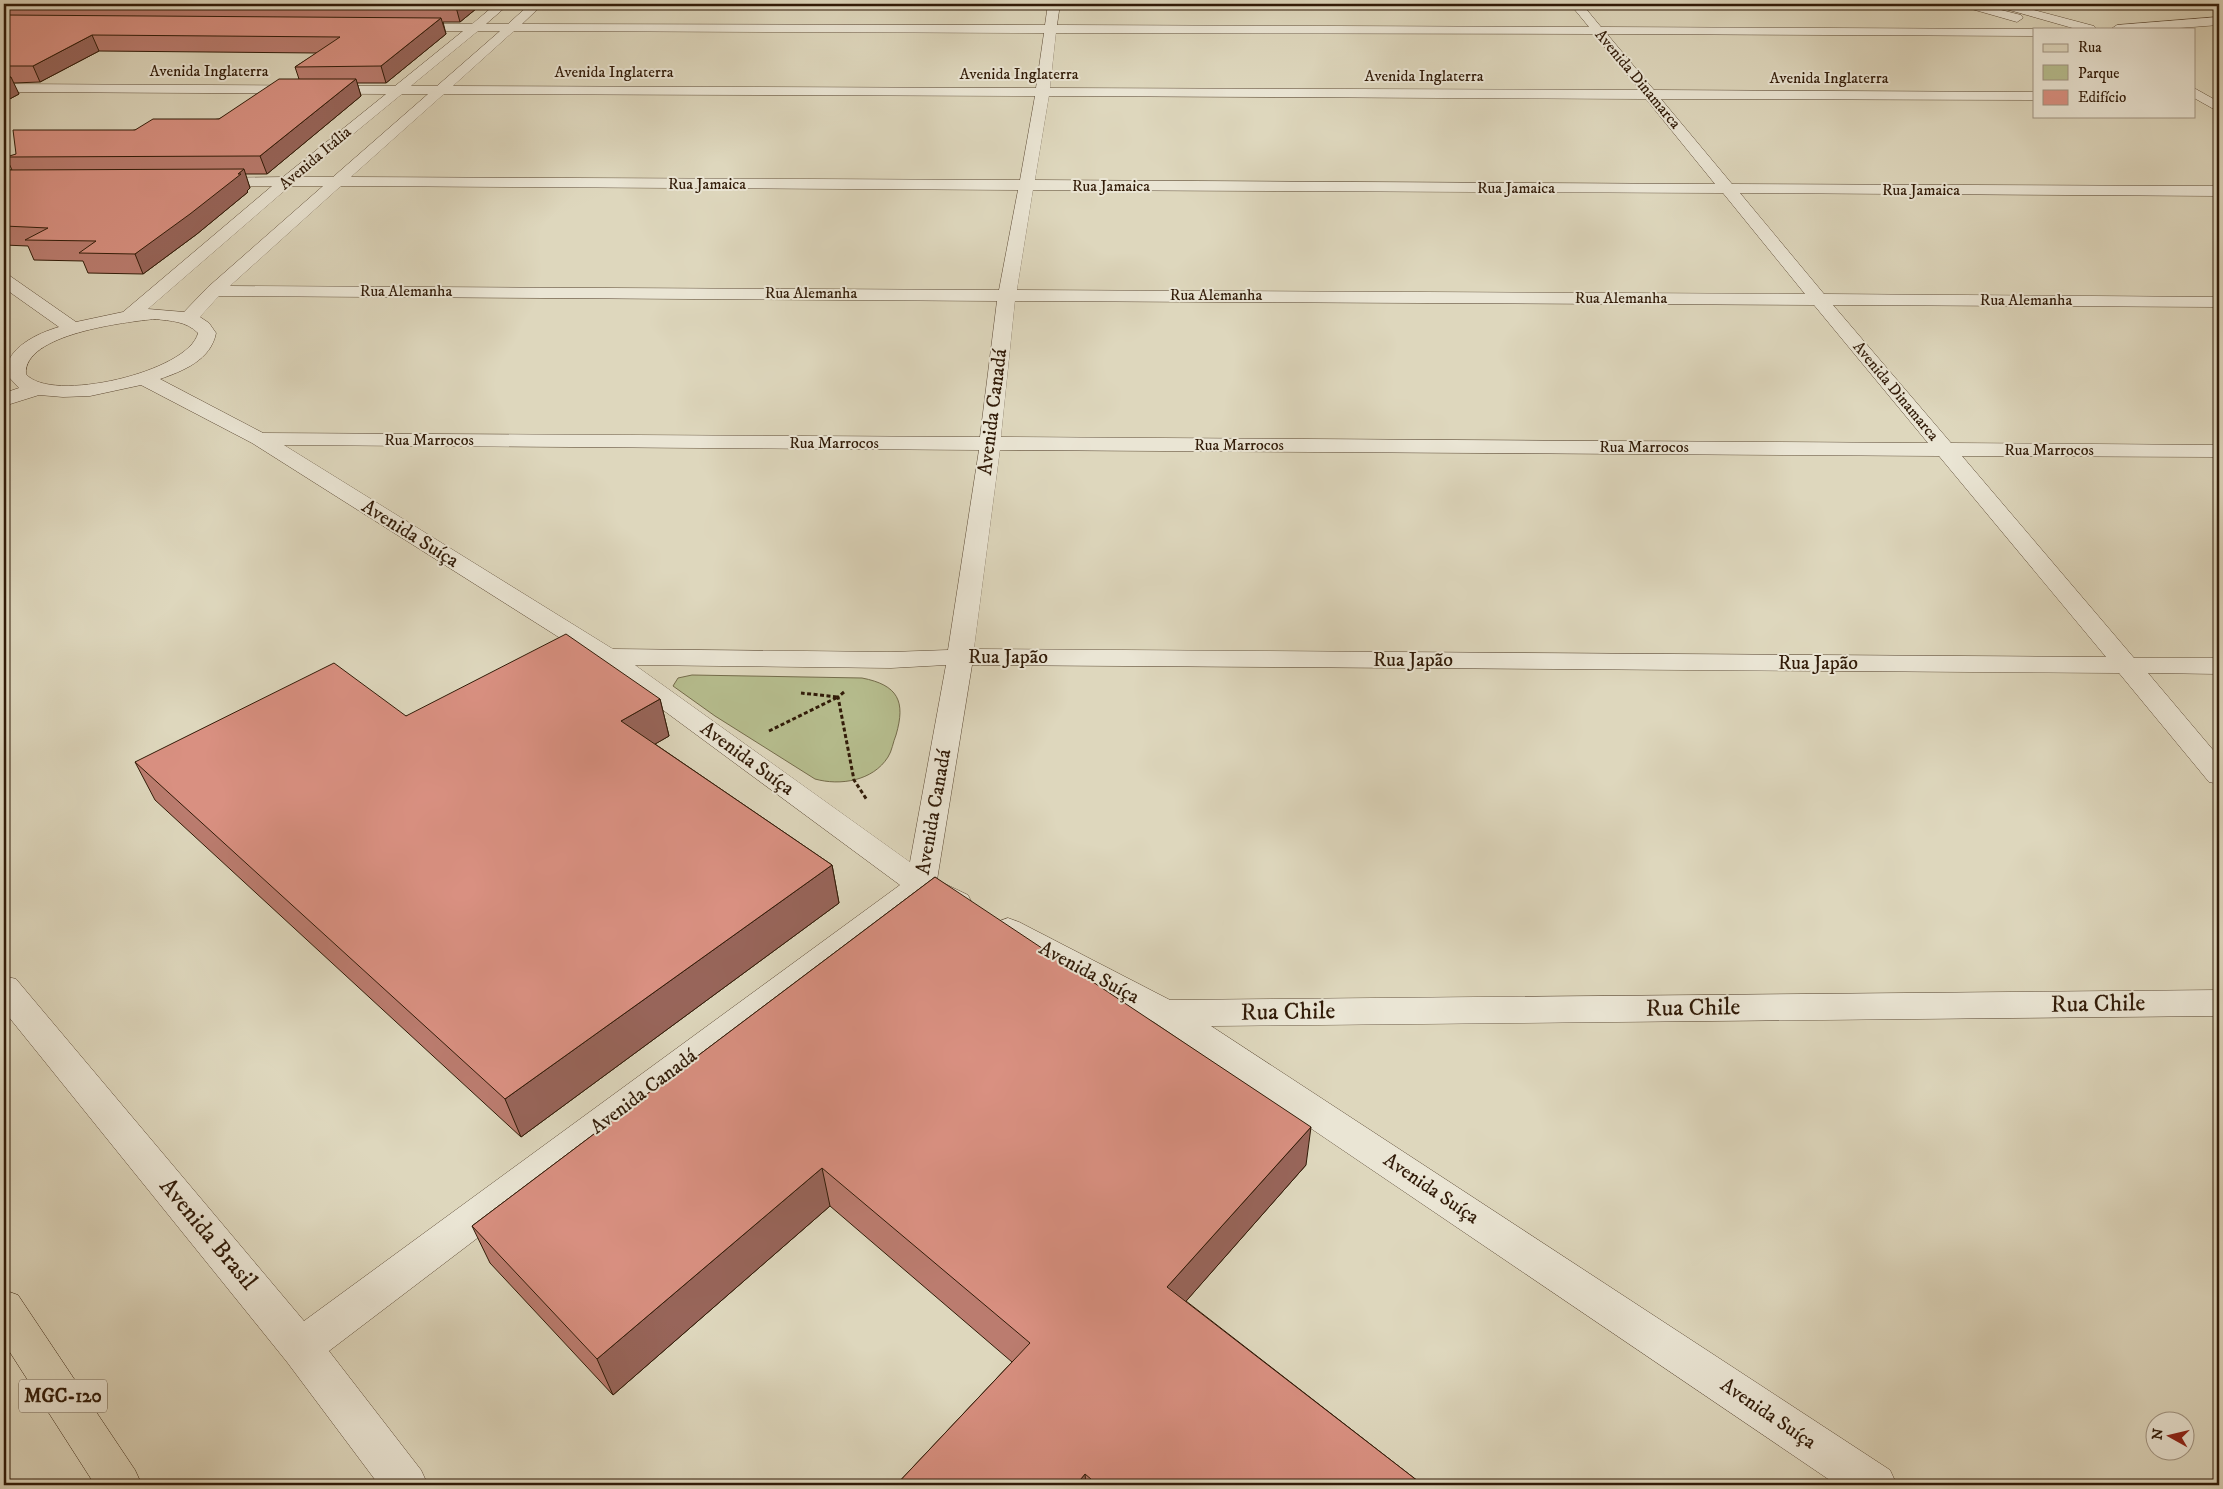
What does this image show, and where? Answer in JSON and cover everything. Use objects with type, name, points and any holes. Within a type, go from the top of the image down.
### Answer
[{"type":"main road","name":"MGC-120","points":[[4,1308],[120,1485]]},
{"type":"street","name":"Avenida Itália","points":[[129,316],[287,181],[503,4]]},
{"type":"street","name":"Avenida Itália","points":[[189,318],[214,290],[537,4]]},
{"type":"street","name":"Avenida Canadá","points":[[301,1348],[921,885],[960,657],[990,444],[1007,294],[1041,97],[1054,4]]},
{"type":"street","name":"Avenida Dinamarca","points":[[1576,4],[1818,299],[2219,775]]},
{"type":"street","points":[[1965,4],[2051,28]]},
{"type":"street","points":[[1999,4],[2087,28]]},
{"type":"street","points":[[2066,9],[2090,28]]},
{"type":"street","points":[[2130,28],[2219,21]]},
{"type":"street","points":[[393,27],[2033,32]]},
{"type":"street","name":"Avenida Inglaterra","points":[[4,88],[440,89],[1041,97],[1656,100],[2033,107]]},
{"type":"street","name":"Avenida Inglaterra","points":[[1656,100],[2033,96]]},
{"type":"street","name":"Avenida Inglaterra","points":[[4,99],[426,102],[1041,97]]},
{"type":"street","points":[[2196,97],[2219,104]]},
{"type":"street","name":"Rua Jamaica","points":[[199,181],[2219,191]]},
{"type":"street","points":[[4,280],[73,328]]},
{"type":"street","name":"Rua Alemanha","points":[[214,290],[2219,302]]},
{"type":"street","name":"Avenida Itália","points":[[155,314],[189,318],[201,324],[207,333],[206,342],[196,353],[174,367],[144,379],[106,388],[69,391],[39,388],[10,376],[16,364],[26,352],[46,339],[73,328],[129,316],[155,314]]},
{"type":"street","name":"Avenida Suíça","points":[[144,379],[259,439],[606,657],[921,885],[1166,1013],[1875,1485]]},
{"type":"street","name":"Avenida Itália","points":[[4,400],[39,388]]},
{"type":"street","name":"Rua Marrocos","points":[[259,439],[2219,451]]},
{"type":"street","name":"Rua Japão","points":[[606,657],[891,660],[960,657],[2219,666]]},
{"type":"street","name":"Avenida Brasil","points":[[4,988],[301,1348],[406,1485]]},
{"type":"street","name":"Rua Chile","points":[[1166,1013],[2219,1003]]},
{"type":"path","points":[[738,753],[753,739],[838,697],[862,678],[891,660]]},
{"type":"path","points":[[800,693],[838,697]]},
{"type":"path","points":[[838,697],[854,780],[870,804]]},
{"type":"green space","points":[[692,675],[862,678],[874,681],[891,690],[899,704],[899,723],[891,752],[882,765],[874,772],[855,780],[835,782],[815,779],[715,716],[673,686],[678,678]]},
{"type":"building","points":[[5,4],[459,4],[456,7]]},
{"type":"building","points":[[4,15],[441,18],[381,66],[295,67],[340,37],[92,35],[33,66],[4,66]]},
{"type":"building","points":[[279,79],[356,79],[260,156],[6,157],[16,154],[13,130],[135,130],[153,119],[219,119]]},
{"type":"building","points":[[244,169],[238,174],[241,174],[190,214],[135,254],[79,253],[96,241],[25,240],[48,228],[4,226],[4,170]]},
{"type":"building","points":[[566,634],[660,699],[621,721],[832,865],[505,1099],[135,762],[334,663],[406,716]]},
{"type":"building","points":[[935,877],[1311,1127],[1167,1287],[1423,1485],[1098,1485],[1085,1474],[1076,1485],[896,1485],[1030,1343],[822,1168],[597,1359],[472,1226]]}]
